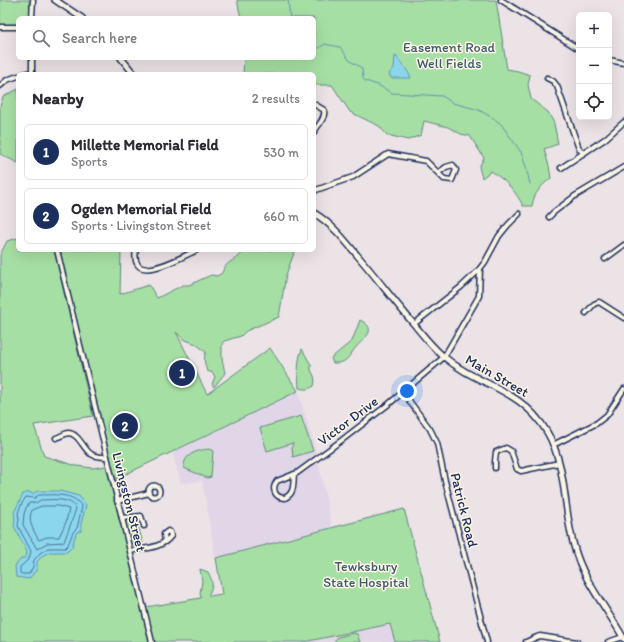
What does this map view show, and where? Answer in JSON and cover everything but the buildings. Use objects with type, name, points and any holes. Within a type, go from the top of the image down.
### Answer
[{"type":"main road","points":[[55,0],[79,16]]},
{"type":"main road","points":[[123,60],[132,72]]},
{"type":"main road","name":"Main Street","points":[[316,215],[338,232],[414,324],[444,357],[459,368],[519,401],[541,423],[553,445],[559,463],[571,534],[579,562],[587,579],[624,638]]},
{"type":"street","points":[[32,16],[33,0]]},
{"type":"street","points":[[501,0],[577,48]]},
{"type":"street","points":[[0,29],[16,28]]},
{"type":"street","points":[[32,60],[32,72]]},
{"type":"street","points":[[612,61],[624,63]]},
{"type":"street","points":[[0,86],[7,80],[16,78]]},
{"type":"street","points":[[547,78],[553,81],[556,86],[578,146],[584,153]]},
{"type":"street","points":[[316,105],[324,110],[325,113],[316,129]]},
{"type":"street","points":[[561,168],[605,139],[624,122]]},
{"type":"street","points":[[316,190],[353,177],[388,154],[426,162],[444,179],[452,180],[456,170],[453,165],[446,167],[438,173]]},
{"type":"street","points":[[549,217],[575,196],[624,167]]},
{"type":"street","points":[[414,324],[465,283],[480,268],[499,236],[519,214]]},
{"type":"street","points":[[605,258],[624,245]]},
{"type":"street","name":"Livingston Street","points":[[57,252],[152,642]]},
{"type":"street","points":[[136,252],[135,258],[137,264],[146,269],[161,266],[192,252]]},
{"type":"street","name":"Victor Drive","points":[[294,474],[293,487],[289,496],[285,498],[277,496],[274,490],[274,484],[276,481],[294,474],[318,457],[405,390],[444,357],[479,296],[480,268]]},
{"type":"street","points":[[586,313],[594,304],[599,302],[624,318]]},
{"type":"street","points":[[553,445],[597,423],[607,414],[624,389]]},
{"type":"street","name":"Patrick Road","points":[[405,390],[410,402],[430,429],[437,443],[487,642]]},
{"type":"street","points":[[56,438],[68,433],[72,434],[91,455],[106,457]]},
{"type":"street","points":[[495,468],[494,461],[496,452],[506,448],[511,451],[518,469],[521,471],[559,463]]},
{"type":"street","points":[[117,501],[149,493]]},
{"type":"street","points":[[122,518],[141,516],[144,526]]},
{"type":"street","points":[[130,551],[156,546],[165,542]]},
{"type":"street","points":[[526,642],[540,636],[577,642]]},
{"type":"street","points":[[608,642],[624,638]]},
{"type":"shaded area","name":"Tewksbury State Hospital","points":[[298,391],[317,455],[332,527],[404,509],[440,642],[154,642],[146,607],[222,594],[202,481],[181,483],[172,452]]},
{"type":"green space","points":[[0,0],[29,0],[30,16],[16,16],[16,25],[0,25]]},
{"type":"green space","name":"Easement Road Well Fields","points":[[237,0],[496,0],[507,69],[530,75],[528,85],[531,99],[548,112],[554,123],[558,144],[544,149],[551,178],[538,190],[534,197],[532,206],[523,206],[513,191],[496,174],[491,171],[482,178],[479,167],[484,158],[470,136],[461,134],[448,127],[424,121],[421,135],[408,140],[387,135],[379,126],[350,112],[332,85],[316,85],[316,72],[243,72],[244,60],[316,60],[316,16],[241,16]]},
{"type":"green space","points":[[16,90],[16,162],[0,154],[0,106],[3,97]]},
{"type":"green space","points":[[16,239],[16,252],[54,252],[93,416],[34,425],[44,456],[77,466],[93,468],[106,466],[150,642],[0,642],[0,255],[7,241]]},
{"type":"green space","points":[[59,252],[121,252],[120,294],[149,285],[157,298],[183,285],[189,285],[211,275],[217,276],[222,273],[229,262],[243,252],[294,252],[286,275],[279,317],[246,331],[241,336],[224,341],[222,344],[222,359],[225,373],[214,387],[212,384],[215,377],[213,373],[207,371],[205,364],[206,352],[196,344],[183,339],[176,332],[207,394],[270,348],[298,391],[116,479],[110,460]]},
{"type":"green space","points":[[360,320],[368,327],[369,333],[345,361],[333,363],[331,358],[352,341]]},
{"type":"green space","points":[[302,349],[311,365],[311,370],[315,381],[314,386],[307,389],[299,388],[298,373]]},
{"type":"green space","points":[[301,416],[313,451],[293,457],[293,443],[267,451],[260,428]]},
{"type":"green space","points":[[209,449],[213,451],[211,477],[207,478],[184,468],[184,463],[189,456],[200,450]]},
{"type":"green space","name":"Tewksbury State Hospital","points":[[404,509],[440,642],[395,642],[390,624],[304,642],[154,642],[146,607],[201,598],[200,593],[202,581],[200,569],[208,572],[211,579],[212,586],[209,596],[222,594],[216,558]]},
{"type":"green space","points":[[135,516],[143,543],[131,546],[124,519]]},
{"type":"green space","points":[[354,633],[357,634],[360,642],[334,642],[338,637]]},
{"type":"water","points":[[395,56],[411,78],[391,78],[389,74],[394,68]]},
{"type":"water","points":[[37,491],[60,491],[79,496],[86,505],[81,524],[81,531],[76,533],[72,547],[67,552],[49,552],[42,556],[37,562],[37,569],[29,579],[16,577],[15,566],[21,559],[26,557],[27,552],[14,526],[14,512],[23,494],[29,492],[33,494]]},
{"type":"waterway","points":[[288,0],[290,16]]},
{"type":"waterway","points":[[316,48],[319,48],[325,44],[340,47],[350,61],[362,69],[363,78],[365,81],[378,85],[392,93],[442,96],[453,103],[479,110],[493,118],[501,124],[521,152],[530,184]]},
{"type":"place","name":"Millette Memorial Field","points":[[182,373]]},
{"type":"place","name":"Ogden Memorial Field","points":[[125,426]]}]
